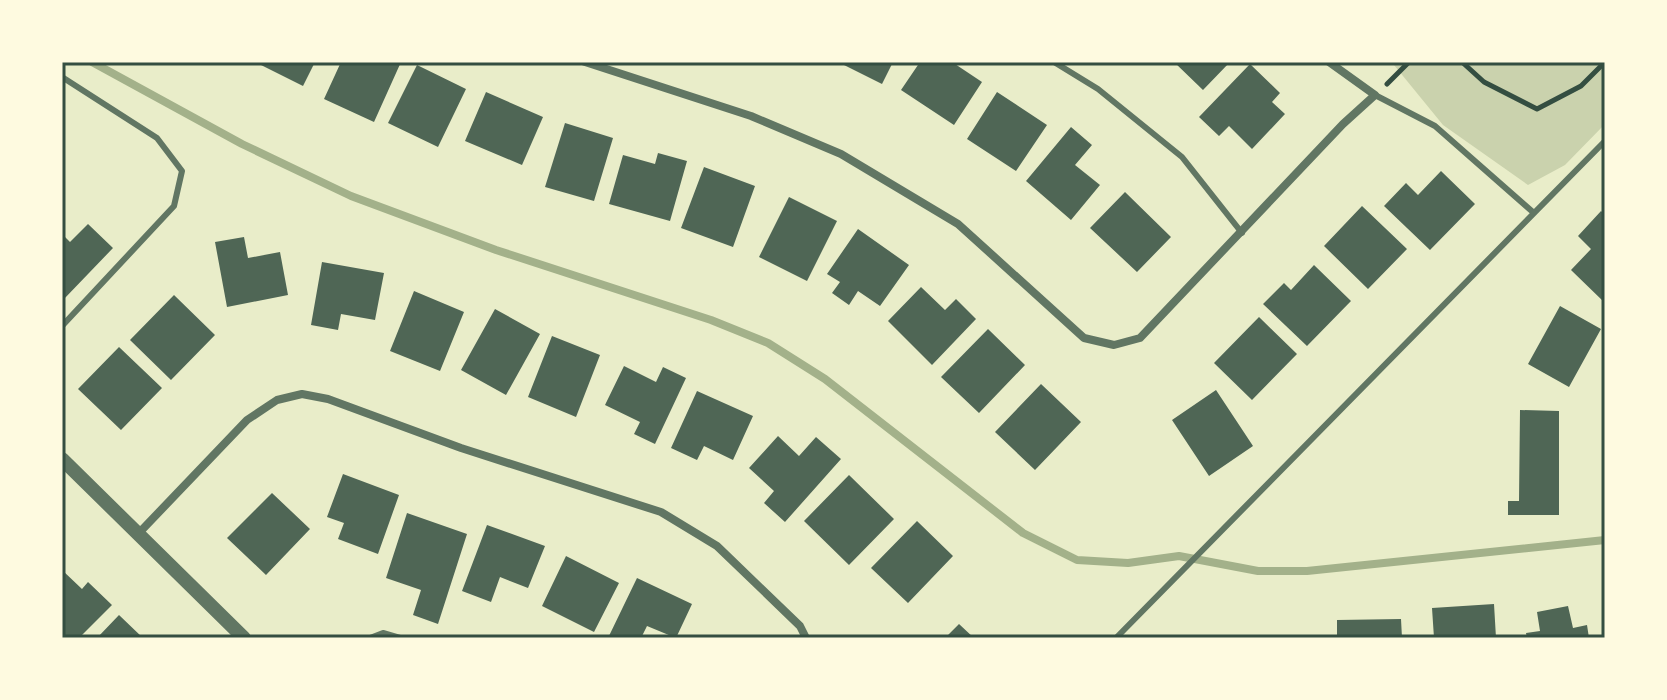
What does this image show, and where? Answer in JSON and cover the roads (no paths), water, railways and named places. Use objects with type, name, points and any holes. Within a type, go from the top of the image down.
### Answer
[{"type":"street","points":[[585,62],[751,116],[841,154],[958,224],[1084,338],[1114,345],[1140,338],[1343,124],[1375,95],[1329,62]]},
{"type":"street","points":[[138,534],[247,420],[277,400],[302,394],[328,399],[461,448],[661,512],[717,546],[800,626],[806,638]]},
{"type":"street","points":[[62,459],[244,638]]},
{"type":"lane","points":[[1054,62],[1098,89],[1182,157],[1242,233]]},
{"type":"lane","points":[[62,77],[157,138],[182,171],[174,206],[62,326]]},
{"type":"lane","points":[[1375,95],[1435,126],[1534,213]]},
{"type":"lane","points":[[1116,638],[1605,141]]},
{"type":"lane","points":[[370,638],[383,633],[400,638]]},
{"type":"waterway","points":[[92,62],[242,144],[351,196],[496,250],[711,320],[768,343],[825,379],[1023,533],[1077,560],[1128,563],[1179,556],[1258,571],[1307,571],[1605,540]]}]
